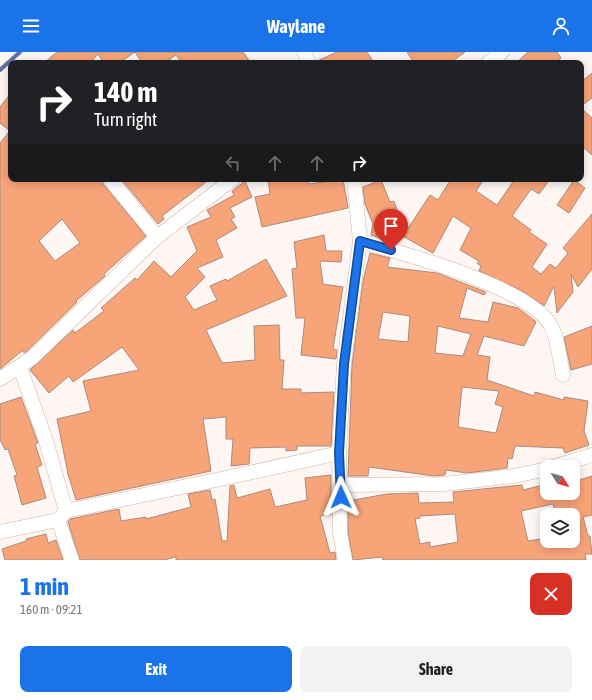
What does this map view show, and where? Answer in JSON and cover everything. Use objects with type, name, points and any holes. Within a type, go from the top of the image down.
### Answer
[{"type":"street","points":[[492,60],[502,52]]},
{"type":"street","points":[[112,182],[157,237]]},
{"type":"street","points":[[72,560],[46,441],[7,371],[157,237],[229,182]]},
{"type":"street","points":[[345,560],[340,533],[341,485],[339,453],[344,364],[360,241],[354,182]]},
{"type":"street","points":[[360,241],[452,268],[518,298],[540,311],[552,328],[563,375]]},
{"type":"street","points":[[0,532],[62,516],[339,453]]},
{"type":"street","points":[[576,460],[592,455]]},
{"type":"street","points":[[341,485],[444,484],[514,476],[540,470]]},
{"type":"building","points":[[57,52],[135,52],[123,60],[102,60],[98,54],[93,60],[48,60]]},
{"type":"building","points":[[135,52],[243,52],[249,60],[180,60],[176,55],[168,60],[140,60]]},
{"type":"building","points":[[337,52],[367,52],[372,60],[319,60]]},
{"type":"building","points":[[407,52],[465,52],[454,60],[412,60]]},
{"type":"building","points":[[528,52],[557,52],[561,58],[559,60],[519,60]]},
{"type":"building","points":[[592,73],[592,98],[584,104],[584,80]]},
{"type":"building","points":[[8,97],[8,129],[0,123],[0,107]]},
{"type":"building","points":[[584,111],[592,118],[592,155],[584,148]]},
{"type":"building","points":[[8,133],[8,182],[103,182],[146,236],[104,274],[105,276],[76,301],[77,302],[27,351],[24,353],[23,350],[0,369],[0,143]],"holes":[[[62,219],[80,243],[55,261],[39,241]]]},
{"type":"building","points":[[123,182],[206,182],[162,216],[164,219],[158,224]]},
{"type":"building","points":[[245,182],[252,197],[230,208],[235,217],[231,219],[237,228],[216,240],[223,257],[197,268],[205,277],[185,297],[194,310],[217,300],[210,286],[226,279],[227,281],[266,259],[287,296],[206,330],[222,363],[255,360],[254,326],[279,325],[280,360],[284,360],[282,389],[301,389],[301,393],[334,392],[331,446],[297,446],[297,450],[286,451],[286,447],[250,448],[249,464],[231,466],[233,439],[226,439],[226,417],[203,419],[211,471],[76,500],[68,474],[57,419],[91,411],[83,381],[139,370],[122,347],[73,382],[69,376],[49,393],[30,370],[73,330],[75,333],[104,311],[101,308],[135,278],[137,280],[154,261],[171,277],[197,251],[187,227],[211,217],[207,210],[234,195],[232,191]]},
{"type":"building","points":[[268,182],[309,182],[309,184],[323,182],[344,182],[348,208],[262,227],[255,197],[270,194]]},
{"type":"building","points":[[376,182],[382,182],[390,202],[394,201],[405,233],[430,195],[438,200],[449,182],[482,182],[476,191],[497,205],[513,182],[548,182],[539,194],[531,189],[512,216],[531,230],[529,232],[547,244],[532,267],[541,274],[550,264],[556,268],[568,253],[563,248],[592,214],[592,269],[578,287],[571,274],[573,292],[557,313],[554,286],[544,306],[524,292],[479,271],[481,266],[477,263],[479,261],[460,250],[471,228],[453,216],[433,253],[397,233],[395,242],[371,235],[373,224],[365,204],[363,187]]},
{"type":"building","points":[[573,182],[577,182],[585,188],[569,213],[557,205]]},
{"type":"building","points":[[324,235],[326,251],[342,251],[341,262],[320,261],[323,284],[343,287],[333,349],[337,350],[336,359],[301,355],[305,318],[296,318],[292,269],[297,268],[294,242]]},
{"type":"building","points":[[370,253],[390,258],[387,267],[437,273],[486,292],[484,295],[467,288],[459,318],[488,322],[493,302],[518,308],[536,322],[524,346],[484,336],[477,355],[490,357],[487,380],[534,396],[535,392],[564,400],[564,397],[588,401],[584,431],[589,445],[565,453],[563,448],[515,446],[512,459],[508,458],[507,468],[467,473],[446,470],[445,475],[434,476],[369,467],[368,476],[348,476],[352,365],[363,281]],"holes":[[[383,312],[410,316],[408,342],[378,339]],[[438,326],[471,334],[463,356],[435,353]],[[462,387],[499,391],[495,404],[503,407],[496,433],[458,427]]]},
{"type":"building","points":[[592,326],[592,364],[571,370],[564,337]]},
{"type":"building","points":[[21,397],[38,443],[35,444],[42,465],[37,467],[46,498],[22,505],[14,476],[17,475],[8,449],[5,450],[0,439],[0,404]]},
{"type":"building","points":[[331,475],[331,514],[320,516],[330,553],[335,552],[336,560],[176,560],[176,557],[164,560],[80,560],[68,522],[70,519],[119,509],[121,521],[146,517],[146,519],[191,507],[188,494],[210,490],[212,500],[215,499],[222,541],[227,541],[230,486],[234,485],[237,498],[270,489],[275,507],[307,500],[305,478]]},
{"type":"building","points":[[592,476],[592,515],[583,517],[588,536],[590,536],[592,554],[585,554],[586,560],[383,560],[382,557],[353,560],[348,532],[348,501],[387,494],[418,493],[419,503],[454,502],[453,492],[522,485],[523,490],[540,486],[540,500],[580,500],[580,480]],"holes":[[[455,514],[458,542],[430,547],[430,542],[420,544],[415,519],[420,518],[420,516]]]},
{"type":"building","points":[[46,534],[48,543],[56,540],[63,560],[5,560],[2,549],[26,541],[26,539]]},
{"type":"waterway","points":[[11,60],[20,52]]},
{"type":"waterway","points":[[0,70],[8,63]]},
{"type":"route","points":[[341,497],[339,453],[346,336],[360,241],[391,250]]}]
